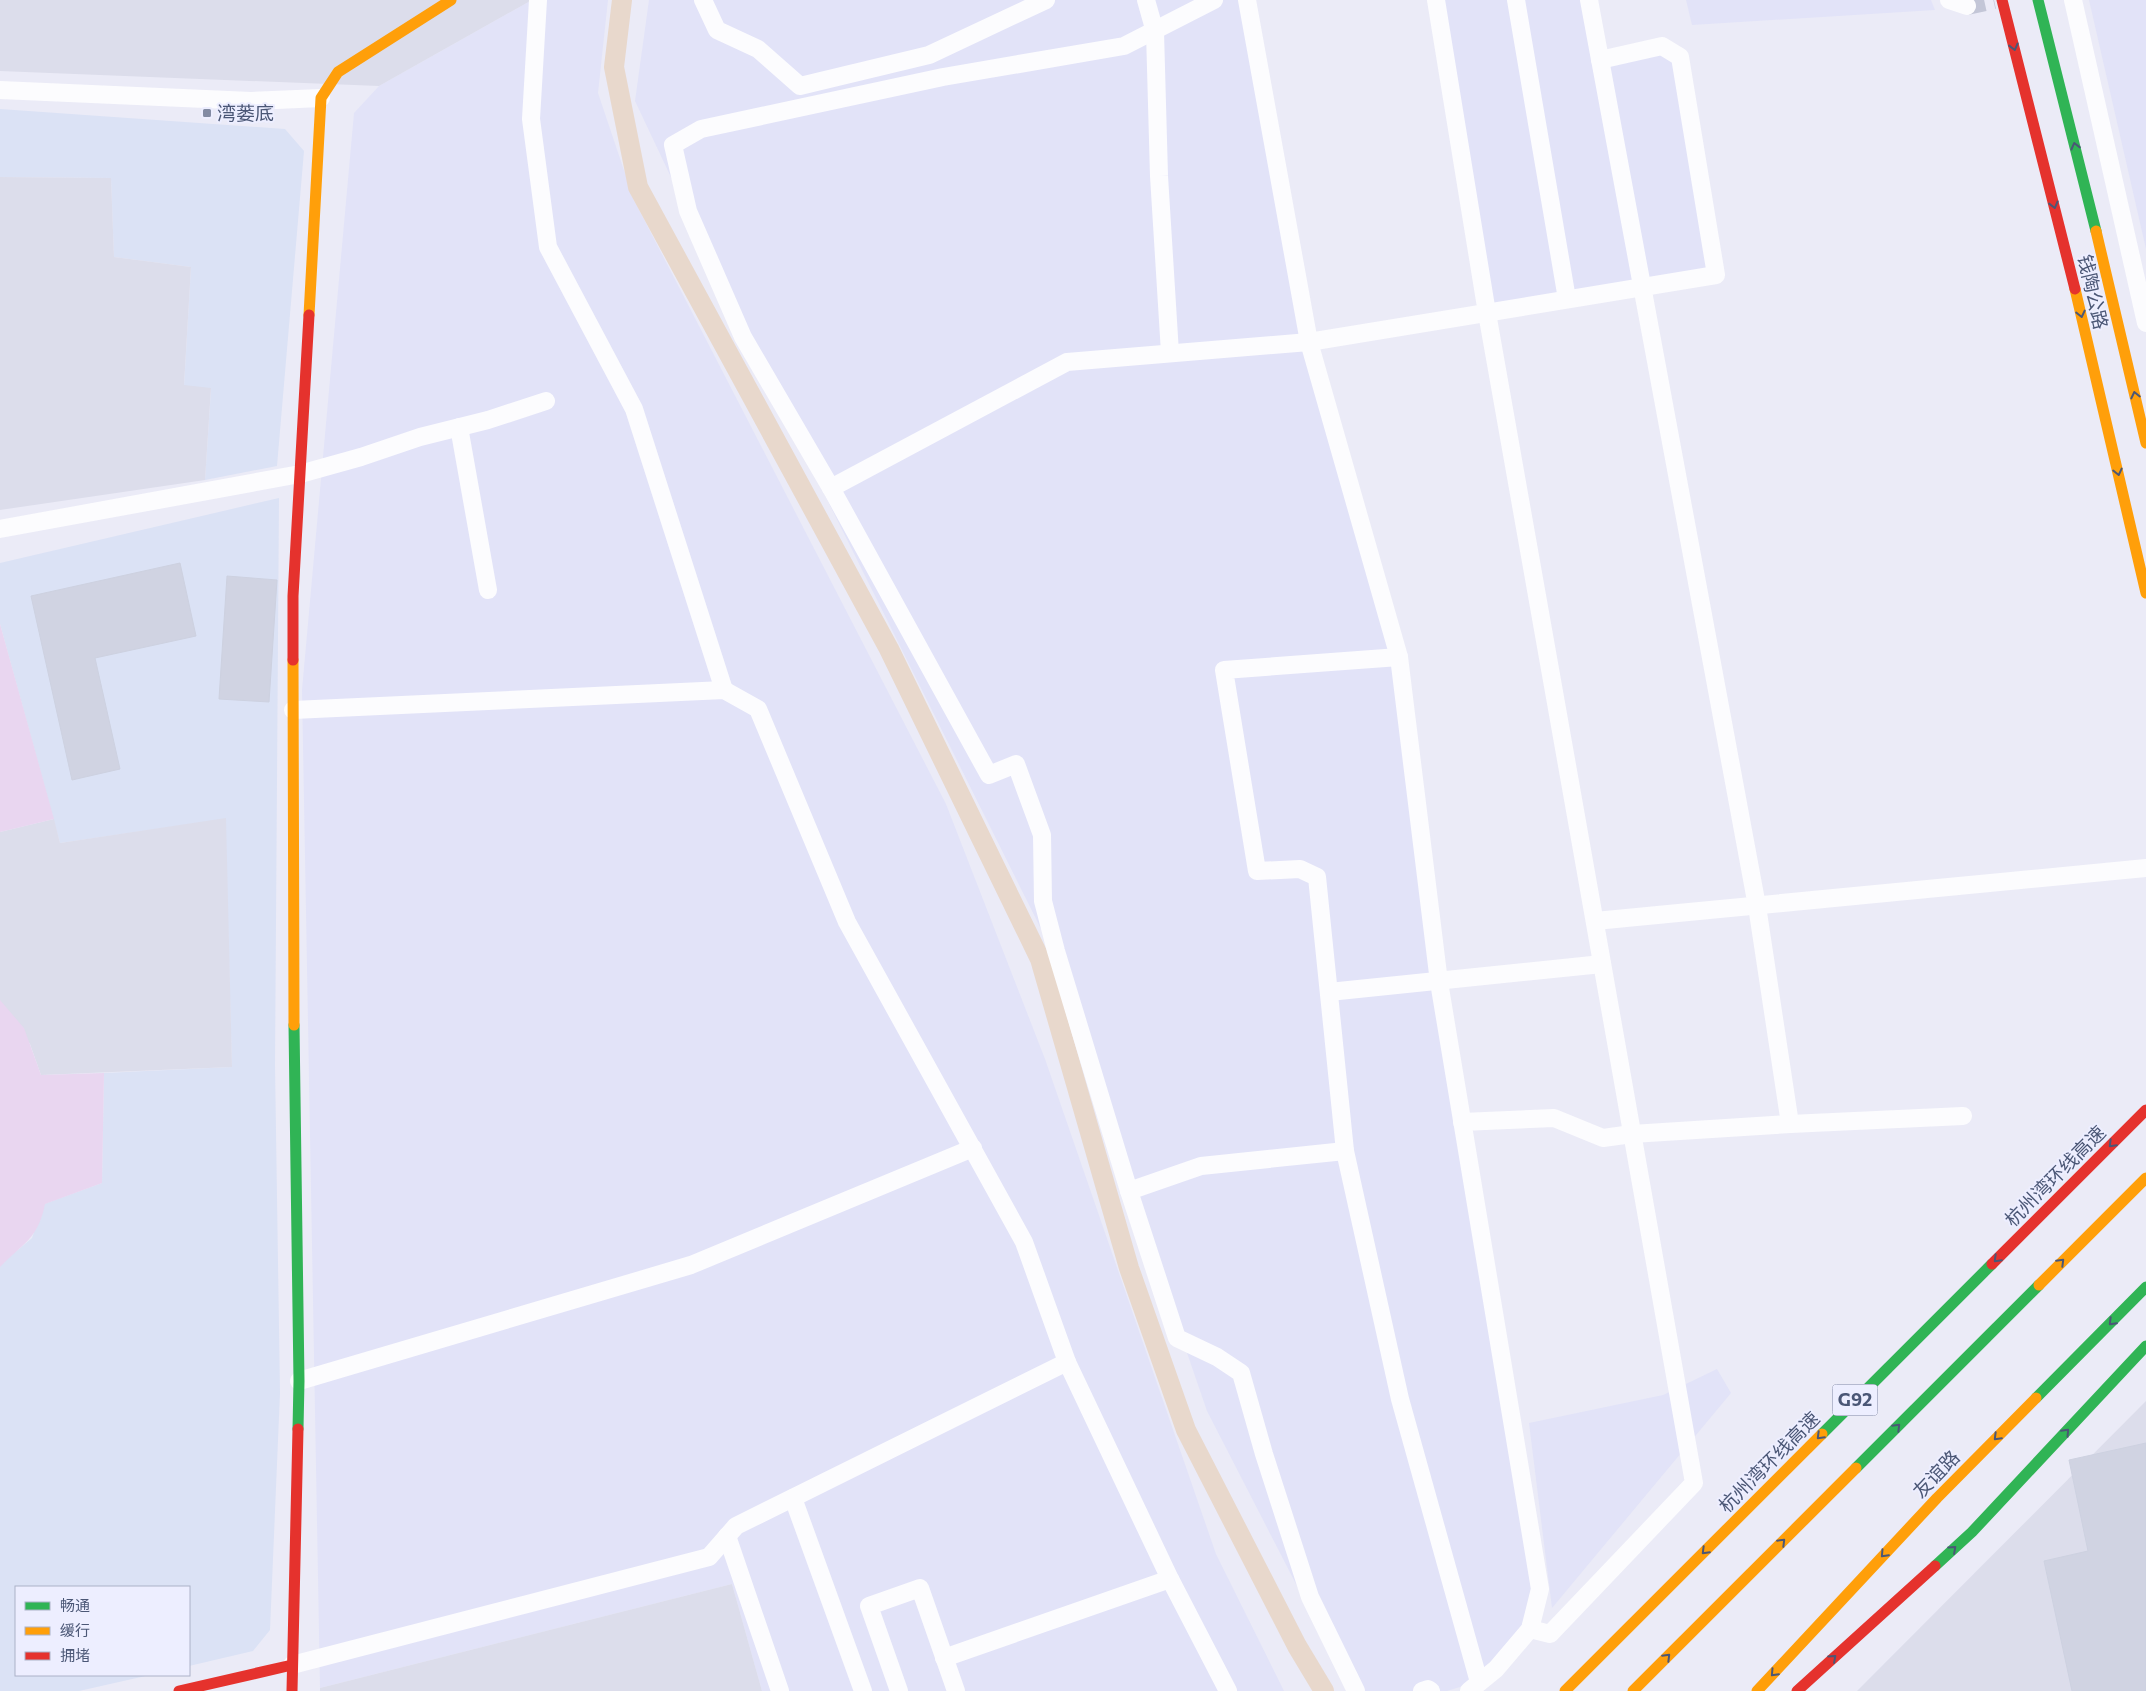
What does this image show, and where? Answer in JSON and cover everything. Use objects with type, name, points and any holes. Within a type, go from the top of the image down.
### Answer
[{"type":"main road","points":[[292,1691],[299,1381],[293,930],[293,596],[321,98],[338,72],[451,0]]},
{"type":"main road","name":"钱陶公路","points":[[2002,0],[2070,266],[2146,593]]},
{"type":"main road","name":"钱陶公路","points":[[2038,0],[2104,262],[2146,443]]},
{"type":"main road","name":"杭州湾环线高速","points":[[1565,1691],[2146,1110]]},
{"type":"main road","name":"G92","points":[[1633,1691],[2146,1178]]},
{"type":"main road","name":"友谊路","points":[[1757,1691],[1937,1498],[2146,1288]]},
{"type":"main road","points":[[1797,1691],[1972,1532],[2146,1346]]},
{"type":"main road","points":[[179,1691],[292,1665]]},
{"type":"street","points":[[538,0],[531,118],[548,248],[634,410],[724,690]]},
{"type":"street","points":[[703,0],[717,30],[758,49],[800,86],[929,55],[1046,0]]},
{"type":"street","points":[[1146,0],[1153,26],[1159,176],[1170,353]]},
{"type":"street","points":[[1214,0],[1153,26],[1124,46],[943,77],[701,130],[673,145],[688,211],[743,337],[831,488],[989,774],[1016,764],[1042,835],[1043,901],[1128,1191],[1177,1338],[1218,1357],[1241,1373],[1264,1454],[1310,1597],[1356,1691]]},
{"type":"street","points":[[1247,0],[1309,342],[1399,657],[1439,982],[1540,1589],[1530,1629],[1496,1669],[1474,1687],[1400,1399],[1345,1151],[1317,877],[1300,868],[1257,871],[1224,670],[1399,657]]},
{"type":"street","points":[[1436,0],[1487,313],[1694,1483],[1550,1634],[1530,1629]]},
{"type":"street","points":[[1516,0],[1567,299]]},
{"type":"street","points":[[1589,0],[1757,906],[1790,1124]]},
{"type":"street","points":[[1950,0],[1967,6]]},
{"type":"street","points":[[2073,0],[2146,323]]},
{"type":"street","points":[[831,488],[1067,362],[1309,342],[1716,275],[1680,57],[1662,46],[1600,60]]},
{"type":"street","points":[[0,90],[251,101],[321,98]]},
{"type":"street","points":[[0,529],[300,474],[361,457],[420,436],[488,420],[546,401]]},
{"type":"street","points":[[459,427],[488,590]]},
{"type":"street","points":[[293,710],[724,690],[758,709],[847,922],[1024,1242],[1067,1362],[1170,1579],[1228,1691]]},
{"type":"street","points":[[1595,921],[2146,868]]},
{"type":"street","points":[[1329,992],[1602,964]]},
{"type":"street","points":[[1462,1122],[1518,1118],[1554,1118],[1603,1138],[1632,1134],[1790,1124],[1963,1116]]},
{"type":"street","points":[[299,1381],[691,1265],[973,1148]]},
{"type":"street","points":[[1128,1191],[1201,1166],[1345,1151]]},
{"type":"street","points":[[292,1665],[709,1557],[736,1526],[1067,1362]]},
{"type":"street","points":[[793,1498],[863,1691]]},
{"type":"street","points":[[727,1536],[780,1691]]},
{"type":"street","points":[[944,1658],[1170,1579]]},
{"type":"street","points":[[899,1691],[869,1606],[920,1588],[956,1691]]},
{"type":"street","points":[[1422,1691],[1428,1689],[1431,1691]]},
{"type":"shaded area","points":[[0,0],[532,0],[379,86],[0,71]]},
{"type":"shaded area","points":[[532,0],[608,0],[598,93],[634,200],[946,804],[1045,1059],[1216,1554],[1284,1691],[762,1691],[732,1584],[320,1688],[302,690],[354,113],[379,86]]},
{"type":"shaded area","points":[[649,0],[1239,0],[1301,344],[1391,658],[1531,1589],[1522,1625],[1490,1663],[1460,1687],[1447,1691],[1351,1691],[1207,1411],[1042,931],[754,353],[635,101]]},
{"type":"shaded area","points":[[1436,0],[1583,0],[1600,59],[1662,46],[1680,57],[1716,275],[1487,313]]},
{"type":"shaded area","points":[[1686,0],[1931,0],[1935,10],[1692,25]]},
{"type":"shaded area","points":[[2089,0],[2146,0],[2146,249]]},
{"type":"shaded area","points":[[0,109],[285,129],[304,151],[277,466],[205,480],[211,389],[184,386],[191,267],[114,257],[111,178],[0,177]]},
{"type":"shaded area","points":[[0,177],[111,178],[114,257],[191,267],[184,385],[211,388],[205,480],[0,510]]},
{"type":"shaded area","points":[[279,498],[275,1065],[280,1393],[270,1630],[253,1651],[190,1666],[190,1586],[15,1586],[15,1676],[146,1676],[79,1691],[0,1691],[0,1265],[32,1238],[44,1204],[102,1183],[104,1073],[232,1067],[225,819],[60,843],[0,624],[0,563]]},
{"type":"shaded area","points":[[0,624],[54,819],[0,832]]},
{"type":"shaded area","points":[[226,818],[232,1067],[41,1075],[30,1044],[0,1003],[0,832],[54,819],[60,843]]},
{"type":"shaded area","points":[[0,1000],[24,1028],[41,1075],[104,1073],[102,1183],[45,1204],[34,1233],[0,1267]]},
{"type":"shaded area","points":[[1717,1369],[1731,1393],[1552,1608],[1529,1423],[1663,1395]]},
{"type":"shaded area","points":[[2146,1401],[2146,1691],[1857,1691]]},
{"type":"shaded area","points":[[732,1584],[762,1691],[320,1691],[320,1688]]},
{"type":"building","points":[[180,563],[196,636],[95,658],[120,769],[72,780],[31,596]]},
{"type":"building","points":[[227,576],[277,580],[269,702],[219,699]]},
{"type":"building","points":[[2146,1443],[2146,1691],[2072,1691],[2044,1561],[2088,1551],[2069,1460]]},
{"type":"waterway","points":[[622,0],[614,67],[638,187],[889,649],[1040,959],[1129,1268],[1186,1430],[1297,1646],[1324,1691]]},
{"type":"tunnel","points":[[1967,6],[1994,0]]},
{"type":"traffic: fast","points":[[2038,0],[2096,231]]},
{"type":"traffic: fast","points":[[294,1025],[298,1429]]},
{"type":"traffic: fast","points":[[1822,1434],[1992,1264]]},
{"type":"traffic: fast","points":[[1856,1468],[2039,1285]]},
{"type":"traffic: fast","points":[[2036,1398],[2146,1287]]},
{"type":"traffic: fast","points":[[1935,1566],[1972,1532],[2146,1346]]},
{"type":"traffic: slow","points":[[309,315],[321,98],[338,72],[451,0]]},
{"type":"traffic: slow","points":[[2096,231],[2146,443]]},
{"type":"traffic: slow","points":[[2075,289],[2146,593]]},
{"type":"traffic: slow","points":[[293,660],[294,1025]]},
{"type":"traffic: slow","points":[[2039,1285],[2146,1178]]},
{"type":"traffic: slow","points":[[1757,1691],[1937,1498],[2036,1398]]},
{"type":"traffic: slow","points":[[1565,1691],[1822,1434]]},
{"type":"traffic: slow","points":[[1633,1691],[1856,1468]]},
{"type":"traffic: jam","points":[[2002,0],[2075,289]]},
{"type":"traffic: jam","points":[[293,660],[293,596],[309,315]]},
{"type":"traffic: jam","points":[[1992,1264],[2146,1110]]},
{"type":"traffic: jam","points":[[292,1691],[298,1429]]},
{"type":"traffic: jam","points":[[1797,1691],[1935,1566]]},
{"type":"traffic: jam","points":[[179,1691],[292,1665]]},
{"type":"place","name":"湾蒌底","points":[[207,113]]}]
